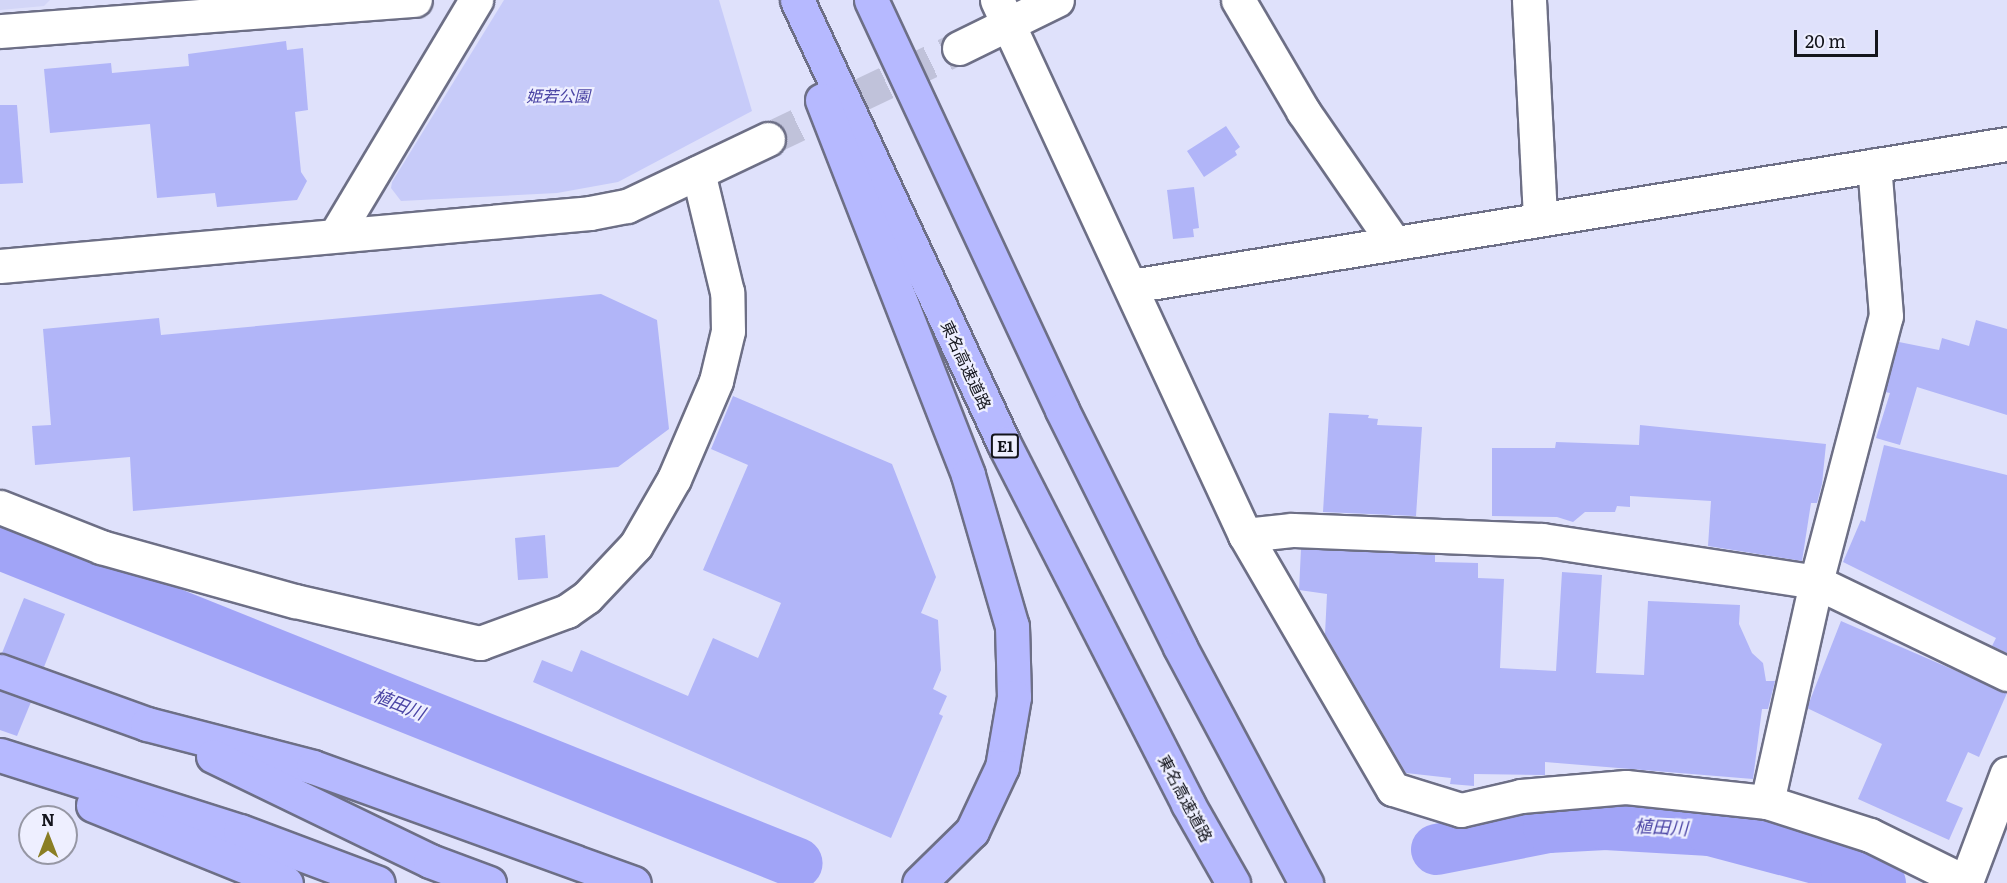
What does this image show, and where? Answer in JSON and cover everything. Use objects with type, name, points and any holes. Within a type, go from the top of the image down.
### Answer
[{"type":"highway","points":[[787,0],[847,170],[968,475],[1012,626],[1014,697],[1002,767],[990,800],[972,831],[919,883]]},
{"type":"highway","name":"東名高速道路","points":[[797,0],[1004,444],[1188,804],[1233,883]]},
{"type":"highway","points":[[871,0],[1062,410],[1180,647],[1306,883]]},
{"type":"highway","points":[[1180,647],[1327,883]]},
{"type":"highway","points":[[0,671],[147,724],[313,767],[634,883]]},
{"type":"highway","points":[[147,724],[430,861],[489,883]]},
{"type":"highway","points":[[0,755],[310,857],[378,883]]},
{"type":"highway","points":[[0,768],[286,883]]},
{"type":"street","points":[[0,31],[69,13],[415,0]]},
{"type":"street","points":[[336,234],[476,0]]},
{"type":"street","points":[[959,48],[1003,12],[1057,0]]},
{"type":"street","points":[[1238,0],[1304,111],[1394,243]]},
{"type":"street","points":[[1529,0],[1540,219]]},
{"type":"street","points":[[1003,12],[1245,535],[1393,789],[1461,810],[1521,796],[1626,787],[1767,802],[1870,835],[1966,883],[2007,773]]},
{"type":"street","points":[[0,266],[336,234],[590,213],[627,206],[768,139]]},
{"type":"street","points":[[1131,286],[2007,144]]},
{"type":"street","points":[[1767,802],[1816,582],[1886,316],[1874,165]]},
{"type":"street","points":[[0,507],[101,547],[295,601],[480,643],[567,611],[587,597],[636,545],[674,479],[717,381],[728,331],[727,292],[698,172]]},
{"type":"street","points":[[1245,535],[1292,530],[1542,540],[1816,582],[2007,674]]},
{"type":"shaded area","points":[[0,0],[50,0],[44,6],[0,10]]},
{"type":"green space","name":"姫若公園","points":[[504,0],[719,0],[752,111],[618,182],[557,193],[401,201],[391,188],[392,182]]},
{"type":"building","points":[[286,41],[287,50],[303,48],[308,110],[295,112],[301,172],[307,181],[297,200],[217,207],[215,193],[157,198],[150,124],[50,133],[44,69],[111,63],[112,73],[189,66],[188,54]]},
{"type":"building","points":[[0,105],[17,105],[23,183],[0,184]]},
{"type":"building","points":[[1226,126],[1240,147],[1235,151],[1237,155],[1204,177],[1187,151]]},
{"type":"building","points":[[1194,187],[1199,228],[1193,229],[1194,237],[1173,239],[1167,190]]},
{"type":"building","points":[[601,294],[657,320],[669,429],[618,467],[133,511],[130,457],[35,465],[32,426],[51,425],[43,329],[159,318],[161,335]]},
{"type":"building","points":[[1976,320],[2007,329],[2007,415],[1917,387],[1900,445],[1876,438],[1890,393],[1885,392],[1899,342],[1939,350],[1942,338],[1969,346]]},
{"type":"building","points":[[733,396],[892,464],[936,577],[921,613],[938,620],[941,670],[933,689],[947,696],[939,714],[943,716],[891,838],[533,682],[542,660],[572,672],[581,650],[688,696],[713,638],[758,658],[781,603],[703,570],[748,465],[711,449]]},
{"type":"building","points":[[1329,413],[1369,415],[1368,418],[1378,419],[1377,425],[1422,427],[1416,516],[1323,512]]},
{"type":"building","points":[[1640,425],[1826,444],[1822,484],[1817,503],[1811,503],[1802,561],[1708,546],[1711,501],[1630,496],[1630,507],[1617,506],[1615,512],[1585,512],[1573,522],[1557,517],[1492,516],[1492,448],[1555,448],[1556,442],[1639,445]]},
{"type":"building","points":[[1884,445],[2007,475],[2007,653],[1992,646],[1996,638],[1843,562],[1861,520],[1865,522]]},
{"type":"building","points":[[545,535],[548,578],[518,580],[515,538]]},
{"type":"building","points":[[1301,549],[1435,555],[1435,562],[1478,563],[1478,578],[1504,579],[1500,668],[1556,671],[1562,572],[1602,575],[1596,673],[1644,675],[1648,601],[1740,605],[1739,624],[1752,653],[1763,663],[1766,681],[1775,681],[1768,709],[1762,709],[1753,779],[1545,762],[1545,775],[1474,774],[1474,786],[1450,784],[1451,778],[1406,773],[1325,634],[1327,594],[1299,590]]},
{"type":"building","points":[[24,598],[65,614],[44,667],[2,653]]},
{"type":"building","points":[[1841,621],[2007,693],[1979,757],[1968,752],[1946,801],[1963,808],[1949,840],[1858,799],[1882,744],[1807,708]]},
{"type":"building","points":[[0,691],[31,702],[17,736],[0,730]]},
{"type":"waterway","name":"植田川","points":[[0,544],[797,863]]},
{"type":"waterway","name":"植田川","points":[[1436,849],[1548,827],[1605,824],[1710,830],[1845,866],[1880,883]]},
{"type":"tunnel","points":[[768,139],[959,48]]}]
